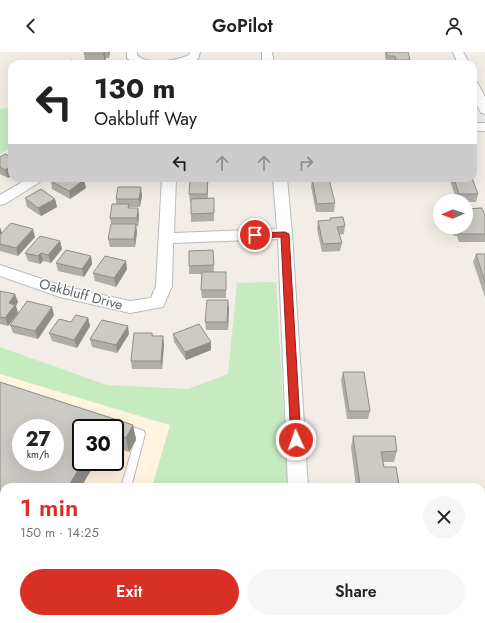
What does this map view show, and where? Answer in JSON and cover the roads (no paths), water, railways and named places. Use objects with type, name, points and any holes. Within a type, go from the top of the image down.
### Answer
[{"type":"street","points":[[190,60],[194,57],[195,52]]},
{"type":"street","points":[[477,93],[485,110]]},
{"type":"street","points":[[0,201],[32,182]]},
{"type":"street","name":"Oakbluff Drive","points":[[0,270],[60,291],[130,307],[157,303],[164,286],[170,182]]},
{"type":"street","points":[[280,182],[285,234],[298,483]]},
{"type":"street","points":[[167,238],[285,234]]},
{"type":"lane","points":[[124,428],[141,434],[127,483]]}]
